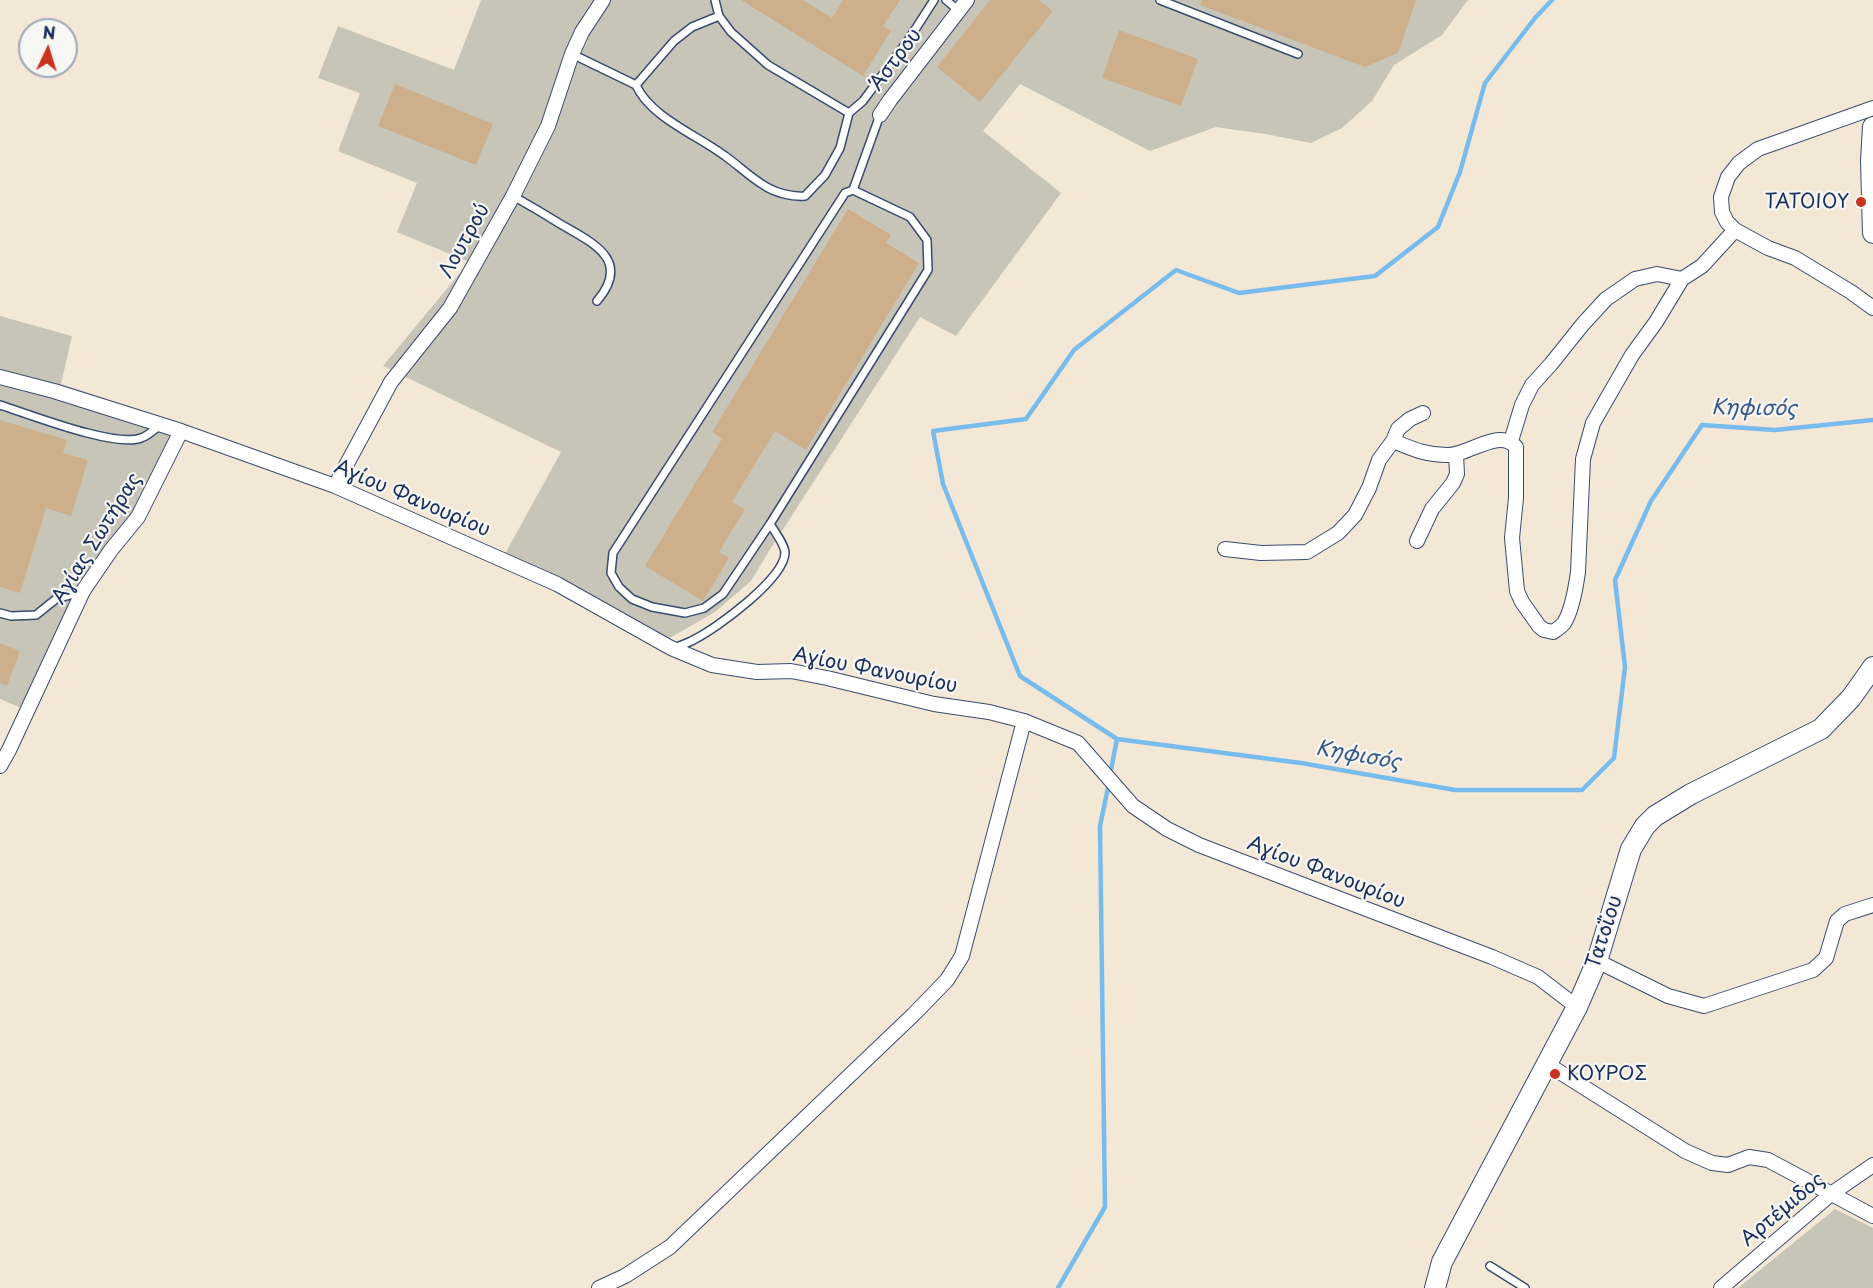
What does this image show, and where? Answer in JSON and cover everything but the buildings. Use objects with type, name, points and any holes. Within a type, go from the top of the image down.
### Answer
[{"type":"main road","points":[[1873,127],[1871,161],[1873,233]]},
{"type":"main road","name":"Τατοΐου","points":[[1435,1288],[1442,1262],[1577,1007],[1598,961],[1631,849],[1645,826],[1654,816],[1691,794],[1821,729],[1851,698],[1873,667]]},
{"type":"street","name":"Λουτρού","points":[[335,486],[391,382],[450,308],[513,196],[548,126],[572,54],[582,32],[603,0]]},
{"type":"street","name":"Άστρου","points":[[880,115],[962,5]]},
{"type":"street","points":[[1873,108],[1758,149],[1739,163],[1728,177],[1721,197],[1722,212],[1727,222],[1735,230],[1767,248],[1795,258],[1873,308]]},
{"type":"street","points":[[1393,441],[1422,453],[1456,455],[1500,439],[1511,441],[1516,447],[1512,538],[1517,591],[1539,626],[1553,633],[1563,624],[1568,614],[1576,586],[1583,459],[1593,423],[1622,372],[1682,279],[1702,266],[1735,230]]},
{"type":"street","points":[[1511,441],[1522,405],[1532,385],[1606,299],[1635,279],[1657,274],[1682,279]]},
{"type":"street","name":"Αγίου Φανουρίου","points":[[0,377],[54,391],[181,431],[335,486],[557,584],[671,648],[712,665],[757,672],[791,671],[924,702],[989,712],[1024,721],[1078,743],[1133,806],[1167,829],[1200,845],[1492,957],[1538,977],[1577,1007]]},
{"type":"street","points":[[1225,549],[1262,553],[1307,552],[1322,544],[1338,533],[1355,515],[1369,488],[1379,460],[1393,441],[1398,429],[1410,419],[1423,413]]},
{"type":"street","name":"Αγίας Σωτήρας","points":[[0,766],[83,591],[111,550],[138,517],[181,431]]},
{"type":"street","points":[[1417,540],[1432,509],[1453,483],[1457,474],[1456,455]]},
{"type":"street","points":[[599,1288],[625,1276],[670,1247],[947,980],[962,956],[1024,721]]},
{"type":"street","points":[[1598,961],[1668,996],[1704,1006],[1812,970],[1826,958],[1838,921],[1845,914],[1873,905]]},
{"type":"street","points":[[1547,1064],[1685,1151],[1712,1163],[1728,1165],[1749,1157],[1768,1160],[1873,1216]]},
{"type":"street","name":"Αρτέμιδος","points":[[1721,1288],[1831,1194],[1873,1165]]},
{"type":"lane","points":[[715,0],[719,16],[731,32],[768,65],[849,113]]},
{"type":"lane","points":[[572,54],[636,84],[640,94],[650,105],[724,155],[766,188],[794,197],[805,196],[825,175],[840,148],[849,113],[863,102],[934,0]]},
{"type":"lane","points":[[946,0],[962,5]]},
{"type":"lane","points":[[1160,0],[1298,54]]},
{"type":"lane","points":[[636,84],[674,40],[692,27],[719,16]]},
{"type":"lane","points":[[853,190],[880,115]]},
{"type":"lane","points":[[853,190],[910,218],[927,240],[928,270],[770,524],[723,594],[704,608],[685,612],[652,607],[632,598],[619,587],[611,573],[613,553],[845,193],[853,190]]},
{"type":"lane","points":[[513,196],[598,245],[609,260],[611,275],[604,293],[597,302]]},
{"type":"lane","points":[[0,405],[118,440],[141,439],[160,425]]},
{"type":"lane","points":[[671,648],[695,640],[755,596],[773,578],[785,552],[770,524]]},
{"type":"lane","points":[[0,613],[10,616],[36,615],[56,599],[83,591]]},
{"type":"lane","points":[[1490,1266],[1525,1288]]},
{"type":"shaded area","points":[[481,0],[1468,0],[1442,35],[1394,65],[1372,101],[1342,128],[1311,143],[1216,127],[1150,151],[1020,84],[983,131],[1061,193],[956,336],[920,317],[751,581],[715,612],[654,647],[555,590],[500,563],[561,452],[383,366],[469,262],[397,232],[417,183],[338,151],[360,93],[318,78],[338,26],[454,70]]},
{"type":"shaded area","points":[[0,316],[72,336],[61,384],[190,426],[140,521],[88,593],[33,713],[0,699]]},
{"type":"shaded area","points":[[1835,1209],[1873,1228],[1873,1288],[1738,1288]]},
{"type":"waterway","points":[[1117,739],[1020,676],[943,484],[933,431],[1026,419],[1074,350],[1176,270],[1239,293],[1375,276],[1438,227],[1460,172],[1485,83],[1535,18],[1552,0]]},
{"type":"waterway","name":"Κηφισός","points":[[1110,775],[1117,739],[1301,763],[1455,790],[1582,790],[1614,758],[1625,667],[1615,580],[1651,501],[1702,425],[1775,430],[1873,420]]},
{"type":"waterway","name":"Κηφισός","points":[[1058,1288],[1105,1207],[1100,826],[1109,783]]},
{"type":"place","name":"ΤΑΤΟΙΟΥ","points":[[1861,202]]},
{"type":"place","name":"ΚΟΥΡΟΣ","points":[[1555,1074]]}]
